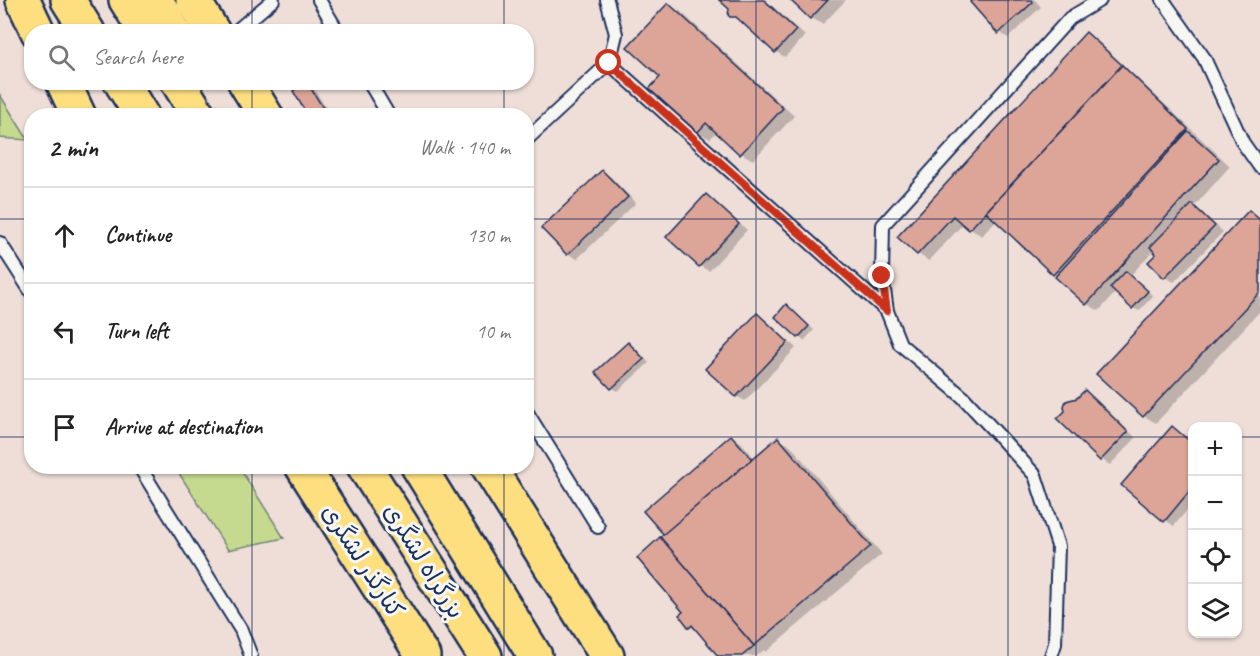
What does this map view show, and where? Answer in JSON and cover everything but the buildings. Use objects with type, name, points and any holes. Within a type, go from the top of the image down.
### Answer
[{"type":"main road","points":[[5,0],[24,30]]},
{"type":"main road","points":[[23,0],[34,24]]},
{"type":"main road","points":[[68,0],[83,24]]},
{"type":"main road","points":[[126,0],[141,24]]},
{"type":"main road","points":[[156,0],[170,24]]},
{"type":"main road","points":[[194,0],[208,24]]},
{"type":"main road","points":[[62,90],[73,108]]},
{"type":"main road","points":[[67,90],[74,108]]},
{"type":"main road","points":[[126,90],[137,108]]},
{"type":"main road","points":[[183,90],[194,108]]},
{"type":"main road","points":[[204,90],[212,108]]},
{"type":"main road","points":[[250,90],[261,108]]},
{"type":"main road","name":"کنارگذر لشگری","points":[[307,474],[423,656]]},
{"type":"main road","name":"بزرگراه لشگری","points":[[369,474],[485,656]]},
{"type":"main road","name":"بزرگراه لشگری","points":[[423,474],[535,656]]},
{"type":"main road","points":[[493,474],[607,656]]},
{"type":"lane","points":[[244,24],[273,0]]},
{"type":"lane","points":[[319,0],[333,24]]},
{"type":"lane","points":[[534,133],[609,63],[616,34],[607,0]]},
{"type":"lane","points":[[1052,656],[1058,546],[1035,475],[963,397],[900,344],[887,311],[882,276],[883,225],[1070,18],[1100,0]]},
{"type":"lane","points":[[1163,0],[1204,58],[1243,143],[1260,167]]},
{"type":"lane","points":[[609,63],[887,311]]},
{"type":"lane","points":[[374,90],[384,108]]},
{"type":"lane","points":[[0,243],[24,280]]},
{"type":"lane","points":[[534,424],[598,527]]},
{"type":"lane","points":[[144,474],[241,630],[251,656]]},
{"type":"green space","points":[[0,95],[24,134],[24,140],[0,138]]},
{"type":"green space","points":[[179,474],[243,474],[284,538],[228,550]]},
{"type":"route","points":[[609,63],[887,311],[882,276]]}]
